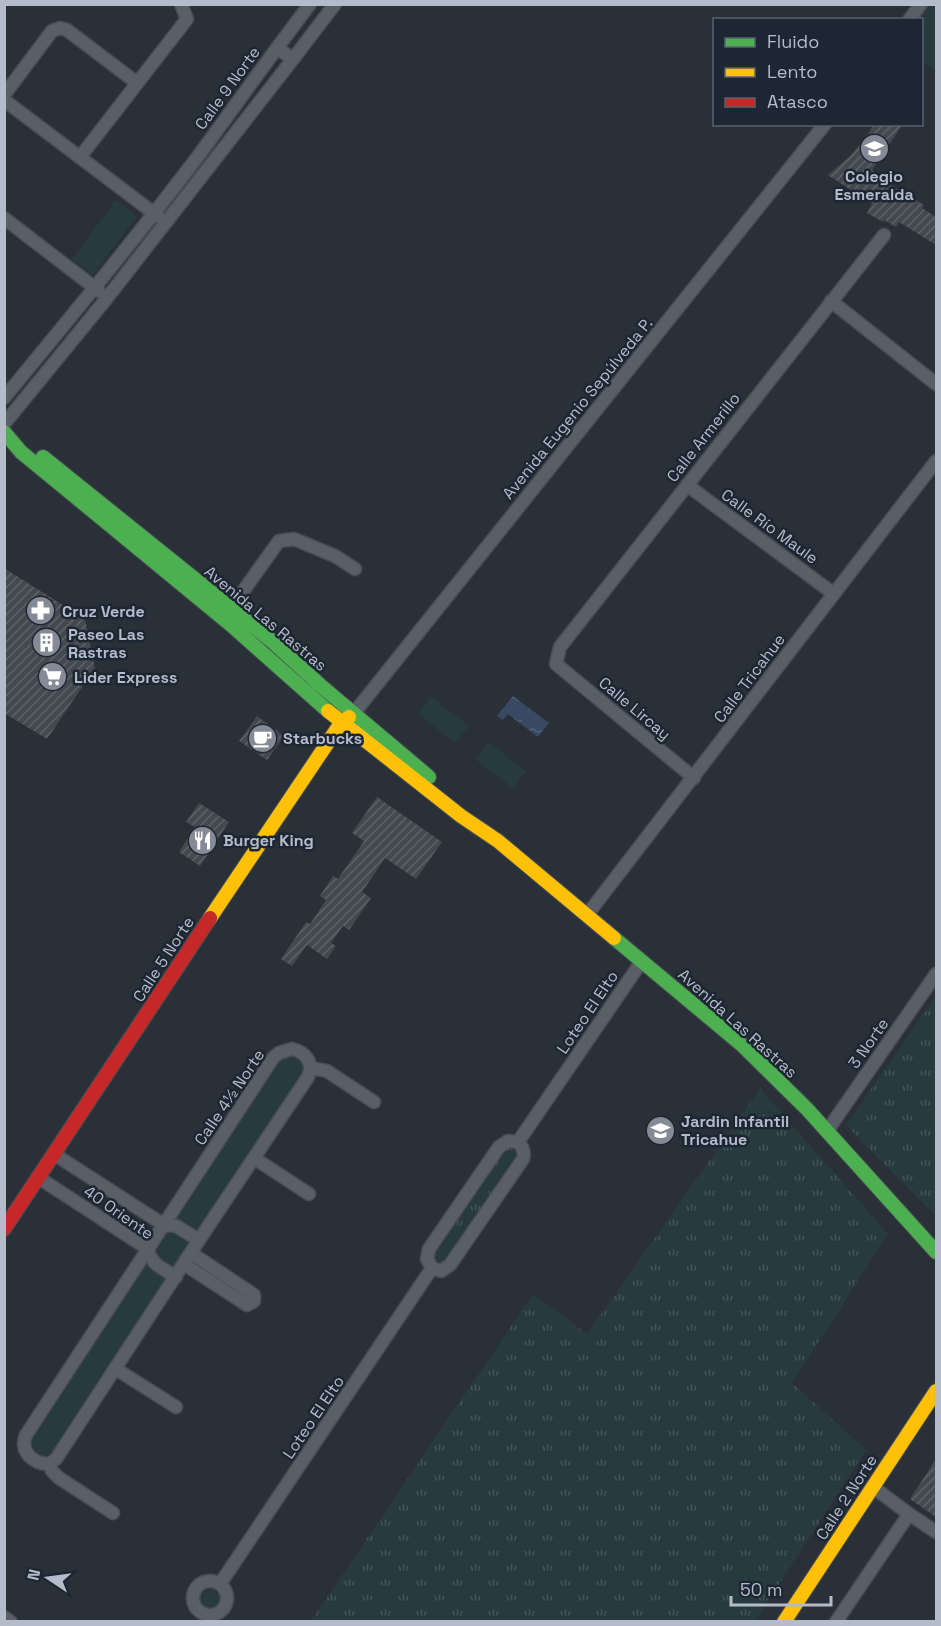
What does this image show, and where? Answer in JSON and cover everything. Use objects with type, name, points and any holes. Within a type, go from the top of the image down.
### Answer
[{"type":"street","points":[[80,157],[187,19],[181,4]]},
{"type":"street","points":[[277,48],[310,4]]},
{"type":"street","points":[[293,59],[335,4]]},
{"type":"street","points":[[910,18],[921,4]]},
{"type":"street","points":[[4,95],[52,31],[60,28],[67,30],[137,83]]},
{"type":"street","name":"Calle 9 Norte","points":[[4,398],[95,288],[199,154],[277,48],[293,59],[107,298],[4,424]]},
{"type":"street","points":[[4,100],[166,222]]},
{"type":"street","name":"Avenida Eugenio Sepúlveda P.","points":[[354,712],[823,126]]},
{"type":"street","points":[[199,154],[211,164]]},
{"type":"street","points":[[4,218],[107,298]]},
{"type":"street","name":"Calle Armerillo","points":[[556,664],[560,647],[884,236]]},
{"type":"street","points":[[831,301],[936,384]]},
{"type":"street","points":[[46,348],[58,358]]},
{"type":"street","name":"Avenida Las Rastras","points":[[4,431],[21,452],[36,465],[230,624],[341,723],[461,816],[498,841]]},
{"type":"street","name":"Avenida Las Rastras","points":[[4,431],[50,461],[273,642],[466,809],[498,841],[742,1045],[827,1131],[936,1252]]},
{"type":"street","name":"Calle Tricahue","points":[[587,915],[936,460]]},
{"type":"street","name":"Calle Río Maule","points":[[687,485],[834,594]]},
{"type":"street","points":[[231,608],[279,541],[294,539],[335,556],[355,569]]},
{"type":"street","name":"Calle Lircay","points":[[556,664],[694,778]]},
{"type":"street","name":"Calle 5 Norte","points":[[4,1229],[214,910],[341,723],[354,712]]},
{"type":"street","name":"Loteo El Elto","points":[[220,1584],[432,1268],[427,1260],[428,1252],[448,1221],[499,1148],[508,1141],[518,1142],[642,961]]},
{"type":"street","name":"3 Norte","points":[[827,1131],[936,974]]},
{"type":"street","name":"Calle 4½ Norte","points":[[113,1513],[59,1478],[49,1464],[42,1464],[28,1454],[24,1448],[24,1439],[273,1058],[285,1050],[297,1050],[307,1057],[311,1068]]},
{"type":"street","points":[[49,1464],[56,1459],[116,1369],[308,1077],[311,1068],[327,1071],[374,1102]]},
{"type":"street","points":[[432,1268],[441,1271],[448,1268],[523,1159],[522,1146],[518,1142]]},
{"type":"street","name":"40 Oriente","points":[[54,1154],[164,1225],[176,1226],[199,1240]]},
{"type":"street","points":[[254,1158],[309,1194]]},
{"type":"street","name":"40 Oriente","points":[[39,1178],[148,1249],[153,1262],[176,1277]]},
{"type":"street","points":[[184,1264],[244,1303],[249,1305],[254,1301],[254,1295],[191,1253]]},
{"type":"street","points":[[116,1369],[176,1407]]},
{"type":"street","name":"Calle 2 Norte","points":[[784,1622],[936,1390]]},
{"type":"street","points":[[873,1487],[936,1532]]},
{"type":"street","points":[[836,1622],[909,1514]]},
{"type":"street","points":[[4,1617],[11,1622]]},
{"type":"green space","points":[[926,5],[936,5],[936,71],[923,62],[923,18],[916,18]]},
{"type":"green space","points":[[116,200],[137,216],[93,275],[72,259]]},
{"type":"green space","points":[[431,697],[469,726],[455,743],[418,714]]},
{"type":"green space","points":[[489,742],[526,771],[513,788],[475,759]]},
{"type":"green space","points":[[936,996],[936,1216],[846,1125]]},
{"type":"green space","points":[[289,1055],[301,1061],[304,1074],[173,1274],[52,1452],[47,1456],[36,1453],[32,1448],[32,1436],[274,1067],[283,1057]]},
{"type":"green space","points":[[760,1089],[888,1234],[792,1383],[866,1450],[755,1621],[311,1621],[533,1294],[587,1334]]},
{"type":"green space","points":[[509,1148],[516,1152],[515,1159],[445,1261],[440,1263],[434,1259],[434,1254]]},
{"type":"green space","points":[[210,1590],[216,1593],[219,1599],[216,1605],[210,1608],[204,1605],[201,1599],[204,1593]]},
{"type":"water","points":[[513,696],[549,723],[538,737],[508,714],[503,720],[497,716]]},
{"type":"building","points":[[873,126],[902,126],[872,170],[878,174],[876,176],[924,205],[922,208],[936,217],[936,245],[899,222],[896,227],[867,213],[872,204],[828,175],[850,156]]},
{"type":"building","name":"Paseo Las Rastras","points":[[4,568],[85,619],[95,668],[47,739],[4,713]]},
{"type":"building","name":"Starbucks","points":[[257,716],[284,736],[267,760],[239,741]]},
{"type":"building","points":[[377,797],[442,842],[416,879],[385,858],[362,892],[371,898],[349,930],[343,926],[331,943],[336,946],[327,959],[307,945],[292,966],[281,959],[306,922],[310,924],[326,900],[320,896],[333,876],[338,879],[364,841],[352,833]]},
{"type":"building","name":"Burger King","points":[[199,803],[229,822],[200,866],[179,852],[195,827],[186,822]]},
{"type":"building","points":[[936,1459],[936,1517],[910,1499]]},
{"type":"traffic: fast","points":[[4,432],[21,452],[230,624],[328,711]]},
{"type":"traffic: fast","points":[[43,457],[273,642],[429,777]]},
{"type":"traffic: fast","points":[[614,938],[742,1045],[807,1109],[936,1252]]},
{"type":"traffic: slow","points":[[328,711],[461,816],[498,841],[614,938]]},
{"type":"traffic: slow","points":[[210,918],[341,723],[349,717]]},
{"type":"traffic: slow","points":[[784,1622],[936,1391]]},
{"type":"traffic: jam","points":[[4,1229],[210,918]]},
{"type":"place","name":"Colegio Esmeralda","points":[[874,148]]},
{"type":"place","name":"Cruz Verde","points":[[41,611]]},
{"type":"place","name":"Paseo Las Rastras","points":[[47,643]]},
{"type":"place","name":"Lider Express","points":[[53,677]]},
{"type":"place","name":"Starbucks","points":[[262,738]]},
{"type":"place","name":"Burger King","points":[[202,840]]},
{"type":"place","name":"Jardin Infantil Tricahue","points":[[660,1130]]}]
